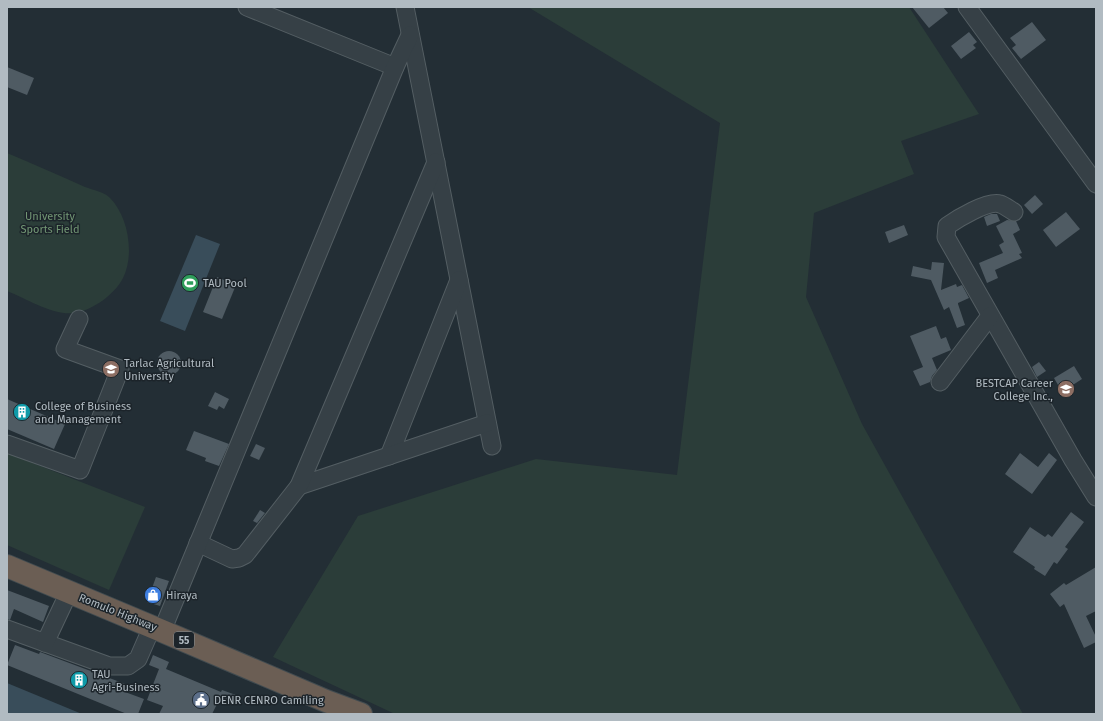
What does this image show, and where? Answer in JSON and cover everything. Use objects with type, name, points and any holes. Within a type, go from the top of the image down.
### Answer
[{"type":"highway","name":"Romulo Highway","points":[[7,566],[157,629],[326,708],[361,714]]},
{"type":"street","points":[[247,7],[395,67]]},
{"type":"street","points":[[405,7],[492,446]]},
{"type":"street","points":[[967,7],[1096,184]]},
{"type":"street","points":[[7,629],[109,666],[128,666],[138,658],[157,629],[198,544],[395,67],[410,35]]},
{"type":"street","points":[[198,544],[232,559],[245,555],[299,486],[436,162]]},
{"type":"street","points":[[1014,212],[1000,204],[990,204],[955,220],[947,226],[946,237],[1073,460],[1096,497]]},
{"type":"street","points":[[389,456],[459,280]]},
{"type":"street","points":[[940,382],[990,316]]},
{"type":"street","points":[[7,444],[80,470],[120,369],[65,349],[79,319]]},
{"type":"street","points":[[299,486],[488,423]]},
{"type":"street","points":[[45,643],[69,592]]},
{"type":"green space","points":[[528,7],[909,7],[979,114],[901,141],[914,174],[814,213],[806,297],[862,424],[1023,714],[395,714],[273,657],[358,516],[536,459],[677,475],[720,123]]},
{"type":"green space","name":"University Sports Field","points":[[7,153],[108,196],[121,215],[128,236],[129,258],[127,268],[123,278],[115,290],[89,309],[75,313],[58,312],[7,291]]},
{"type":"green space","points":[[7,453],[145,507],[109,590],[7,545]]},
{"type":"water","name":"TAU Pool","points":[[196,235],[220,244],[185,331],[160,321]]},
{"type":"water","points":[[7,683],[82,714],[7,714]]},
{"type":"building","points":[[912,7],[943,7],[948,13],[929,28]]},
{"type":"building","points":[[1032,22],[1046,40],[1021,59],[1012,48],[1016,45],[1010,38]]},
{"type":"building","points":[[969,32],[977,42],[973,45],[976,48],[961,59],[951,46]]},
{"type":"building","points":[[7,67],[34,78],[27,95],[7,87]]},
{"type":"building","points":[[1035,195],[1043,204],[1032,214],[1024,205]]},
{"type":"building","points":[[1066,212],[1080,229],[1056,247],[1043,230]]},
{"type":"building","points":[[991,214],[997,214],[1000,221],[987,226],[984,217]]},
{"type":"building","points":[[1007,220],[1016,221],[1020,230],[1013,234],[1022,253],[1019,254],[1022,258],[995,270],[998,278],[987,283],[979,263],[1003,253],[999,245],[1004,242],[996,226]]},
{"type":"building","points":[[904,225],[908,235],[889,243],[885,232]]},
{"type":"building","points":[[932,262],[944,263],[941,290],[956,284],[957,287],[962,285],[969,298],[958,303],[965,325],[957,328],[949,307],[944,310],[931,280],[911,276],[913,266],[931,270]]},
{"type":"building","points":[[217,277],[236,285],[222,319],[203,312]]},
{"type":"building","points":[[936,326],[941,339],[946,337],[951,350],[932,358],[937,370],[932,376],[930,382],[920,386],[913,371],[923,367],[910,336]]},
{"type":"building","points":[[169,351],[178,354],[181,363],[178,372],[169,375],[160,372],[157,363],[160,354]]},
{"type":"building","points":[[1039,362],[1046,371],[1037,377],[1032,367]]},
{"type":"building","points":[[1074,366],[1082,379],[1062,392],[1054,378]]},
{"type":"building","points":[[215,392],[229,399],[224,409],[219,406],[217,410],[208,406]]},
{"type":"building","name":"College of Business and Management","points":[[7,399],[65,424],[54,449],[7,429]]},
{"type":"building","points":[[194,431],[229,444],[219,466],[205,461],[206,458],[186,450]]},
{"type":"building","points":[[256,444],[265,448],[259,460],[250,456]]},
{"type":"building","points":[[1020,453],[1038,467],[1049,453],[1057,460],[1032,494],[1005,474]]},
{"type":"building","points":[[260,510],[265,513],[257,523],[253,521]]},
{"type":"building","points":[[1071,512],[1084,522],[1065,547],[1068,549],[1057,564],[1054,562],[1045,576],[1013,552],[1030,527],[1045,537],[1048,534],[1052,537]]},
{"type":"building","points":[[1096,567],[1096,611],[1086,616],[1096,637],[1096,642],[1084,648],[1064,604],[1060,607],[1050,594],[1064,583],[1066,585]]},
{"type":"building","points":[[156,577],[169,581],[160,606],[147,602]]},
{"type":"building","points":[[7,590],[49,606],[43,622],[14,609],[10,620],[7,619]]},
{"type":"building","name":"TAU Agri-Business","points":[[15,645],[39,654],[40,652],[128,685],[125,692],[144,699],[138,714],[127,714],[7,665]]},
{"type":"building","points":[[153,655],[169,662],[166,669],[221,692],[222,690],[236,695],[233,705],[219,700],[212,714],[159,714],[163,706],[147,700],[159,669],[149,665]]},
{"type":"place","name":"TAU Pool","points":[[190,283]]},
{"type":"place","name":"Tarlac Agricultural University","points":[[111,369]]},
{"type":"place","name":"BESTCAP Career College Inc.,","points":[[1066,389]]},
{"type":"place","name":"College of Business and Management","points":[[22,412]]},
{"type":"place","name":"Hiraya","points":[[153,595]]},
{"type":"place","name":"TAU Agri-Business","points":[[79,680]]},
{"type":"place","name":"DENR CENRO Camiling","points":[[201,700]]}]
